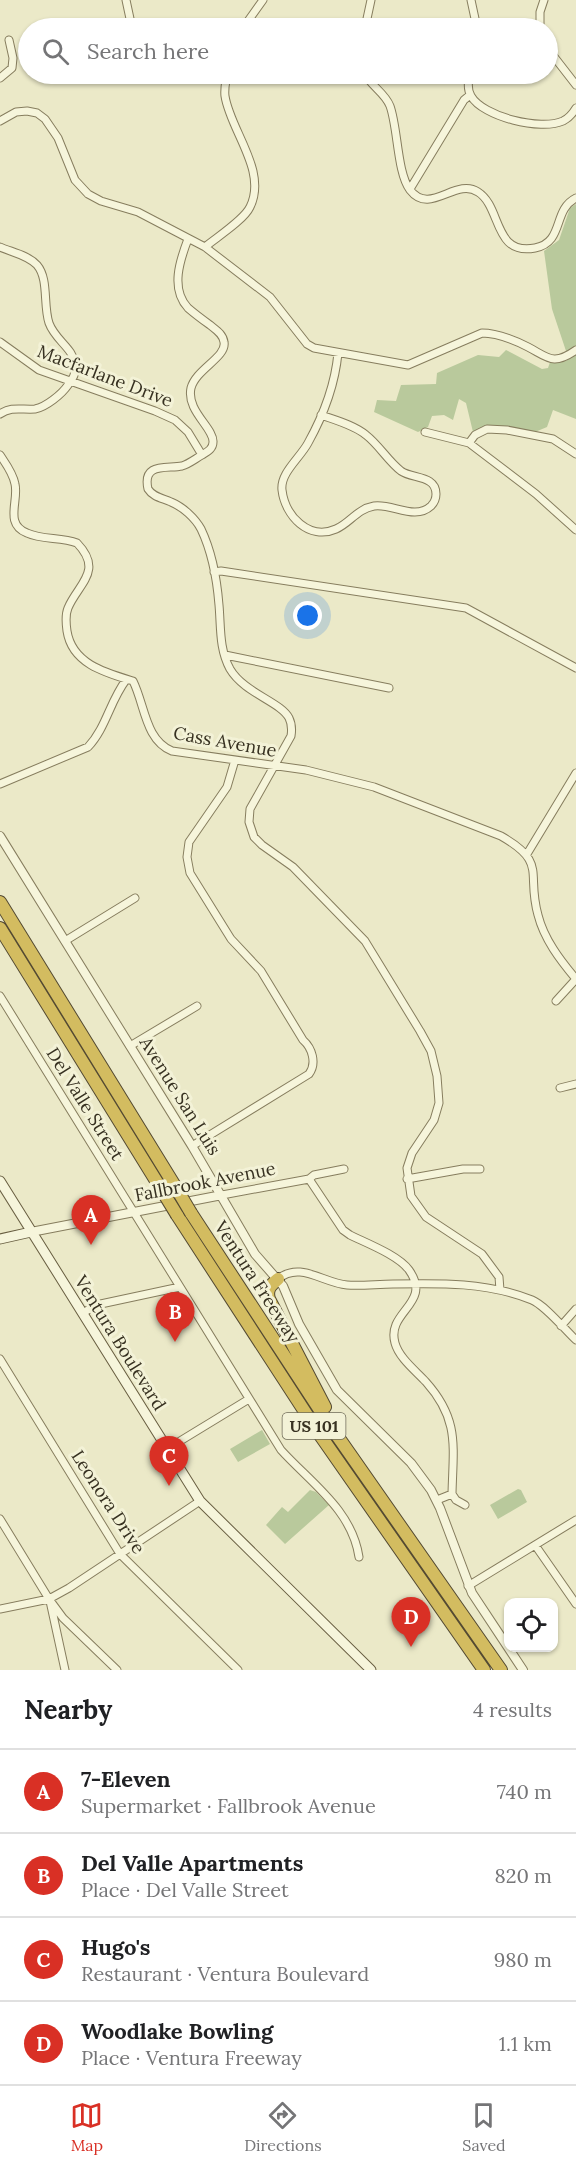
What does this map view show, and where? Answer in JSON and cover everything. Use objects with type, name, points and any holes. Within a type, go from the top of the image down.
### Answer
[{"type":"highway","name":"Ventura Freeway","points":[[0,902],[191,1213],[329,1424],[501,1670]]},
{"type":"highway","name":"Ventura Freeway","points":[[0,928],[177,1215],[320,1435],[484,1670]]},
{"type":"highway","points":[[278,1279],[269,1287],[267,1293],[269,1299],[323,1401],[329,1424]]},
{"type":"highway","points":[[458,1633],[473,1670]]},
{"type":"main road","name":"Ventura Boulevard","points":[[0,1181],[200,1501],[371,1670]]},
{"type":"main road","name":"Fallbrook Avenue","points":[[0,1239],[31,1232]]},
{"type":"street","points":[[126,0],[130,18]]},
{"type":"street","points":[[250,18],[263,0]]},
{"type":"street","points":[[367,18],[371,0]]},
{"type":"street","points":[[471,0],[474,18]]},
{"type":"street","points":[[540,18],[544,0]]},
{"type":"street","points":[[0,78],[12,68],[13,58],[9,39]]},
{"type":"street","points":[[558,62],[576,85]]},
{"type":"street","points":[[205,247],[250,208],[254,195],[250,160],[227,104],[225,84]]},
{"type":"street","points":[[371,84],[391,107],[406,182],[415,195],[430,200],[458,189],[477,191],[485,199],[502,235],[509,243],[527,249],[547,244],[556,234],[564,208],[576,198]]},
{"type":"street","points":[[468,84],[470,95],[482,107],[516,122],[553,124],[562,122],[576,110]]},
{"type":"street","points":[[410,189],[464,100],[470,95]]},
{"type":"street","points":[[0,121],[16,112],[37,113],[45,119],[58,138],[75,180],[88,194],[101,201],[138,212],[205,247],[270,297],[307,344],[314,348],[408,365],[482,333],[490,333],[528,347],[550,360],[566,357],[576,350]]},
{"type":"street","points":[[188,239],[180,260],[178,282],[180,295],[187,307],[222,334],[225,342],[224,350],[196,376],[191,391],[197,415],[212,436],[213,444],[202,455],[184,465],[158,467],[149,474],[146,483],[150,493],[181,508],[200,526],[207,542],[214,572],[221,641],[229,667],[246,688],[289,716],[292,727],[291,736],[250,809],[249,822],[254,837],[293,867],[365,941],[431,1051],[437,1076],[439,1103],[434,1120],[412,1153],[407,1168],[411,1196],[426,1217],[482,1254],[499,1277],[500,1290]]},
{"type":"street","points":[[0,247],[30,259],[37,266],[42,275],[48,320],[57,339],[71,353],[75,364],[75,372],[70,382],[44,406],[8,409],[0,414]]},
{"type":"street","name":"Macfarlane Drive","points":[[0,342],[39,370],[175,420],[188,432],[202,455]]},
{"type":"street","points":[[321,415],[366,434],[400,470],[408,475],[427,479],[436,489],[435,499],[431,506],[423,510],[404,512],[382,505],[373,506],[354,514],[342,526],[324,532],[310,530],[297,523],[284,501],[282,486],[285,476],[307,444],[321,415],[334,382],[338,354]]},
{"type":"street","points":[[470,443],[475,435],[487,429],[507,430],[554,438],[576,454]]},
{"type":"street","points":[[425,432],[470,443],[536,494],[576,530]]},
{"type":"street","points":[[0,455],[13,475],[15,483],[13,512],[17,526],[29,535],[77,543],[87,558],[87,580],[68,608],[66,624],[67,635],[76,653],[94,667],[126,680],[117,693],[96,738],[88,747],[0,784]]},
{"type":"street","points":[[214,572],[221,571],[466,608],[576,668]]},
{"type":"street","points":[[225,655],[389,688]]},
{"type":"street","name":"Cass Avenue","points":[[126,680],[133,681],[153,735],[165,749],[306,770],[374,787],[501,836],[518,846],[526,854]]},
{"type":"street","points":[[192,1146],[309,1074],[312,1069],[313,1060],[308,1045],[261,971],[231,939],[190,873],[187,857],[189,842],[227,787],[235,760]]},
{"type":"street","points":[[556,1001],[576,979],[561,961],[538,915],[533,865],[526,854],[576,773]]},
{"type":"street","name":"Avenue San Luis","points":[[0,836],[192,1146],[255,1254],[278,1279],[288,1296],[299,1324],[337,1389],[422,1476],[437,1500],[468,1586],[485,1616],[523,1670]]},
{"type":"street","points":[[65,941],[135,898]]},
{"type":"street","name":"Del Valle Street","points":[[0,996],[281,1450],[337,1507],[357,1542],[358,1557]]},
{"type":"street","points":[[130,1046],[197,1006]]},
{"type":"street","points":[[560,1088],[576,1084]]},
{"type":"street","name":"Fallbrook Avenue","points":[[31,1232],[309,1179],[314,1175],[344,1169]]},
{"type":"street","points":[[407,1179],[463,1169],[480,1169]]},
{"type":"street","points":[[309,1179],[343,1230],[403,1264],[409,1270],[415,1283],[416,1296],[393,1329],[394,1341],[398,1351],[438,1396],[448,1414],[453,1442],[452,1494],[456,1500],[465,1505]]},
{"type":"street","points":[[278,1279],[284,1274],[299,1271],[344,1284],[464,1284],[500,1290],[537,1303],[576,1340]]},
{"type":"street","points":[[83,1312],[96,1305],[180,1287]]},
{"type":"street","points":[[561,1326],[576,1309]]},
{"type":"street","name":"Leonora Drive","points":[[0,1359],[120,1554],[238,1670]]},
{"type":"street","points":[[167,1449],[249,1399]]},
{"type":"street","points":[[437,1500],[452,1494]]},
{"type":"street","points":[[0,1609],[49,1599],[200,1501]]},
{"type":"street","points":[[0,1519],[63,1618],[117,1670]]},
{"type":"street","points":[[468,1586],[576,1520]]},
{"type":"street","points":[[535,1545],[576,1604]]},
{"type":"street","points":[[49,1599],[65,1670]]},
{"type":"green space","points":[[576,204],[576,347],[567,354],[552,309],[544,251],[559,240],[570,208]]},
{"type":"green space","points":[[506,350],[542,369],[548,368],[550,362],[566,361],[576,353],[576,419],[553,410],[547,427],[535,432],[498,426],[473,432],[466,403],[459,399],[453,420],[444,415],[432,416],[428,427],[418,432],[374,412],[377,400],[396,401],[401,385],[436,384],[437,373],[478,355],[499,357]]},
{"type":"green space","points":[[262,1430],[270,1444],[238,1462],[230,1449]]},
{"type":"green space","points":[[518,1489],[521,1490],[527,1502],[498,1519],[490,1505]]},
{"type":"green space","points":[[310,1490],[316,1492],[329,1505],[285,1544],[266,1525],[282,1507],[288,1512]]},
{"type":"place","name":"7-Eleven","points":[[91,1245]]},
{"type":"place","name":"Del Valle Apartments","points":[[175,1342]]},
{"type":"place","name":"Hugo's","points":[[169,1486]]},
{"type":"place","name":"Woodlake Bowling","points":[[411,1647]]}]
